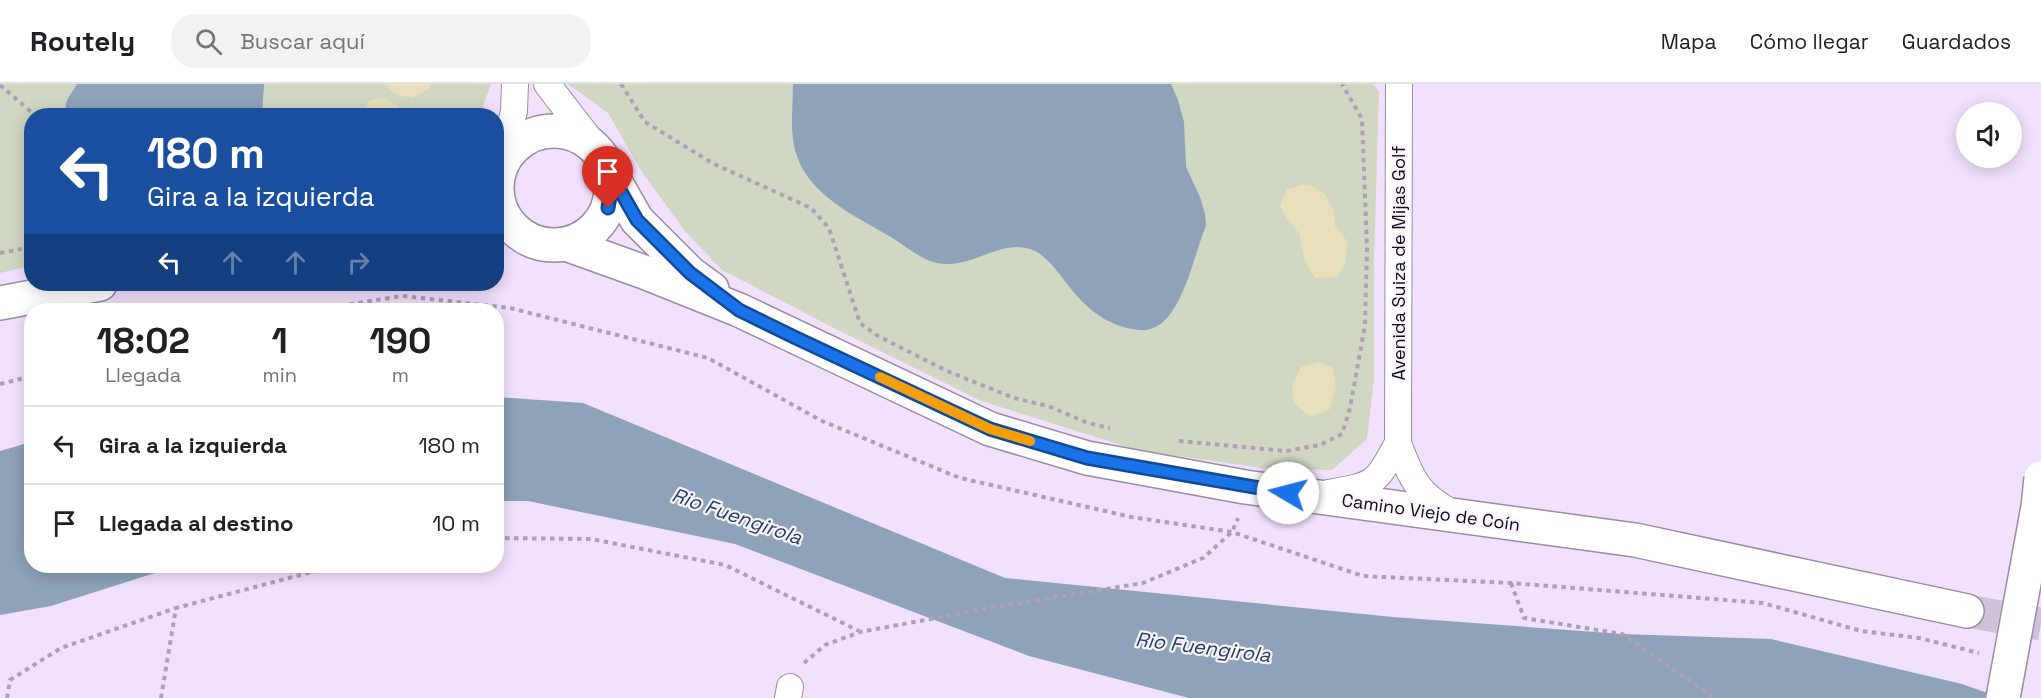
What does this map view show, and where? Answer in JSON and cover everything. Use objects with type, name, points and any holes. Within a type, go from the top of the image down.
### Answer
[{"type":"main road","points":[[504,159],[516,145],[532,135],[551,131],[570,133],[587,141],[605,163],[611,190],[608,208],[598,225],[584,237],[557,245],[529,240],[513,230],[504,217]]},
{"type":"main road","name":"Camino Viejo de Coín","points":[[605,163],[637,220],[690,273],[739,310]]},
{"type":"main road","name":"Camino Viejo de Coín","points":[[504,244],[557,245],[644,272],[739,310],[990,429],[1087,458],[1245,487],[1635,540],[1968,611]]},
{"type":"main road","points":[[0,303],[63,291]]},
{"type":"main road","points":[[2003,698],[2041,478]]},
{"type":"street","points":[[504,148],[513,111],[515,84]]},
{"type":"street","points":[[547,84],[605,163]]},
{"type":"street","name":"Avenida Suiza de Mijas Golf","points":[[1399,84],[1398,443],[1418,488],[1435,504],[1458,516]]},
{"type":"street","name":"Avenida Suiza de Mijas Golf","points":[[1310,496],[1361,487],[1375,480],[1384,469],[1398,443]]},
{"type":"path","points":[[621,84],[645,122],[714,164],[811,208],[829,228],[860,323],[878,336],[947,371],[1014,398],[1048,406],[1088,423],[1119,430]]},
{"type":"path","points":[[1171,440],[1286,451],[1320,445],[1342,434],[1350,408],[1365,325],[1367,247],[1362,119],[1342,84]]},
{"type":"path","points":[[0,85],[27,108]]},
{"type":"path","points":[[0,253],[24,248]]},
{"type":"path","points":[[0,384],[24,378]]},
{"type":"path","points":[[789,693],[805,662],[825,645],[860,632],[952,614],[1143,584],[1203,558],[1232,532],[1242,507],[1245,487]]},
{"type":"path","points":[[504,538],[591,539],[725,565],[860,632]]},
{"type":"path","points":[[7,698],[10,680],[61,648],[176,608],[308,573]]},
{"type":"path","points":[[1511,583],[1524,618],[1622,634],[1715,698]]},
{"type":"path","points":[[161,698],[176,608]]},
{"type":"green space","points":[[0,84],[491,84],[482,108],[24,108],[24,268],[0,273]]},
{"type":"green space","points":[[568,84],[1373,84],[1379,91],[1374,262],[1374,380],[1367,439],[1332,470],[1261,468],[1137,450],[981,401],[722,270],[685,231],[642,172],[608,113]]},
{"type":"sand","points":[[385,84],[430,84],[429,88],[413,98],[395,94]]},
{"type":"sand","points":[[383,98],[399,108],[366,108],[369,101]]},
{"type":"sand","points":[[1308,184],[1325,194],[1334,211],[1335,226],[1347,241],[1346,263],[1337,277],[1315,278],[1305,261],[1299,233],[1280,206],[1287,189]]},
{"type":"sand","points":[[1319,362],[1333,368],[1336,388],[1329,410],[1310,416],[1294,404],[1292,386],[1301,367]]},
{"type":"water","points":[[77,84],[264,84],[262,108],[66,108]]},
{"type":"water","points":[[793,84],[1171,84],[1184,122],[1186,167],[1200,197],[1206,226],[1180,298],[1163,322],[1150,329],[1137,330],[1106,320],[1089,308],[1052,265],[1035,251],[1013,247],[947,264],[918,255],[836,204],[812,183],[803,170],[795,148],[792,130]]},
{"type":"water","name":"Rio Fuengirola","points":[[504,398],[583,403],[1005,578],[1393,617],[1622,634],[1771,639],[1962,684],[2002,698],[1189,698],[1029,656],[735,544],[528,501],[504,501]]},
{"type":"water","points":[[24,444],[24,573],[155,573],[51,606],[0,615],[0,451]]},
{"type":"tunnel","points":[[1967,611],[2041,624]]},
{"type":"slow traffic","points":[[880,377],[990,429],[1030,441]]},
{"type":"route","points":[[608,208],[611,190],[609,171],[637,220],[690,273],[739,310],[990,429],[1087,458],[1288,493]]}]
